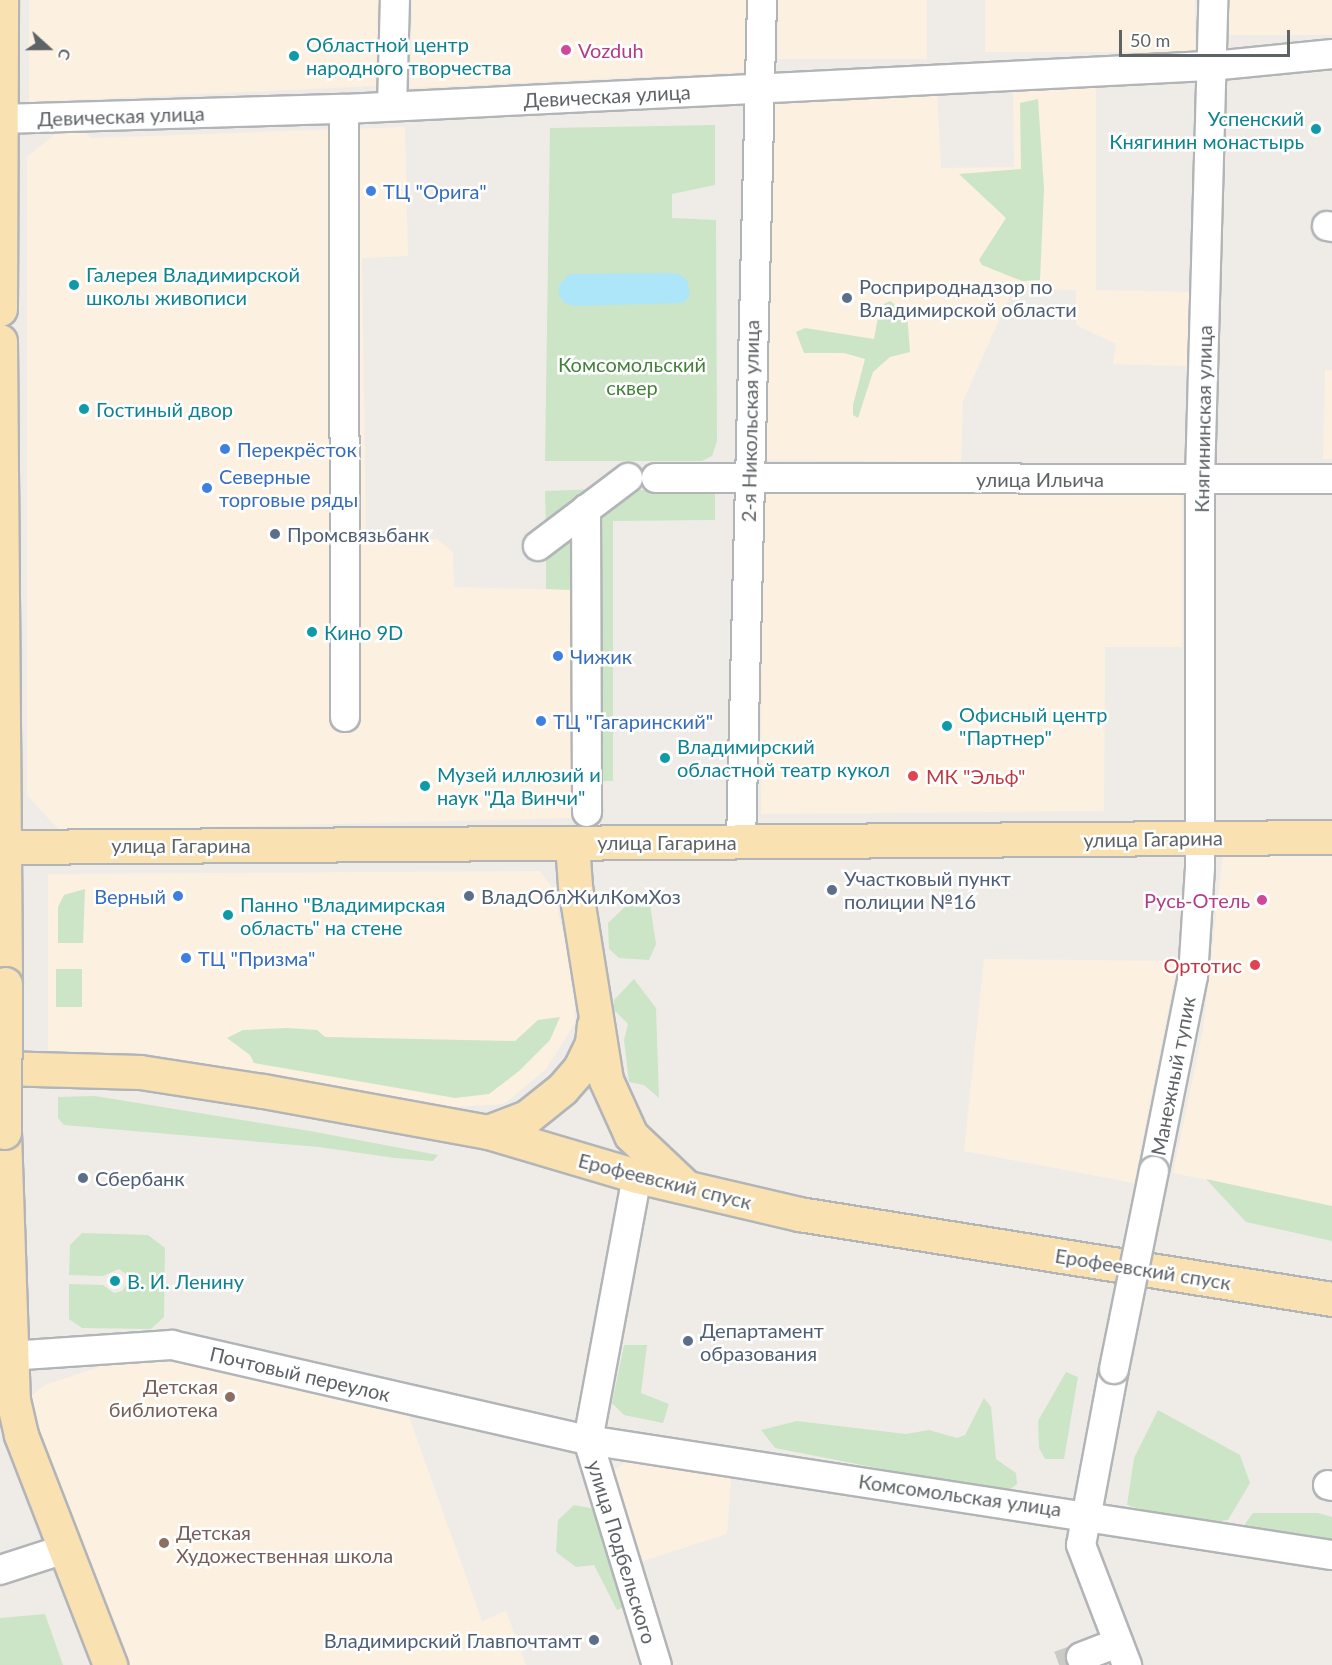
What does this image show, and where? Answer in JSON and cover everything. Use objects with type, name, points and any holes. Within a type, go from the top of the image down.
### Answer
[{"type":"main road","points":[[0,309],[1,0]]},
{"type":"main road","points":[[0,341],[4,1132],[9,1356],[21,1435],[110,1665]]},
{"type":"main road","name":"улица Гагарина","points":[[3,847],[1332,837]]},
{"type":"main road","points":[[572,843],[595,1020],[606,1080],[631,1135],[689,1189]]},
{"type":"main road","points":[[488,1132],[527,1117],[562,1089],[579,1068],[592,1043],[595,1020]]},
{"type":"main road","name":"Ерофеевский спуск","points":[[0,1068],[140,1072],[488,1132],[637,1176],[799,1214],[1332,1299]]},
{"type":"street","points":[[392,106],[395,0]]},
{"type":"street","name":"2-я Никольская улица","points":[[741,842],[748,478],[762,0]]},
{"type":"street","name":"Княгининская улица","points":[[1201,838],[1200,479],[1213,0]]},
{"type":"street","name":"Девическая улица","points":[[2,118],[344,109],[1212,66],[1332,54]]},
{"type":"street","points":[[344,109],[345,717]]},
{"type":"street","points":[[538,546],[628,478]]},
{"type":"street","name":"улица Ильича","points":[[656,478],[1332,479]]},
{"type":"street","points":[[586,508],[587,812]]},
{"type":"street","name":"Манежный тупик","points":[[1123,1654],[1081,1545],[1193,976],[1201,838]]},
{"type":"street","points":[[588,1440],[637,1176]]},
{"type":"street","name":"Почтовый переулок","points":[[9,1356],[172,1345],[588,1440]]},
{"type":"street","name":"Комсомольская улица","points":[[588,1440],[1086,1514],[1332,1555]]},
{"type":"street","name":"улица Подбельского","points":[[588,1440],[657,1665]]},
{"type":"street","points":[[0,1570],[65,1549]]},
{"type":"street","points":[[1081,1657],[1123,1654]]},
{"type":"shaded area","points":[[29,0],[378,0],[376,86],[29,102]]},
{"type":"shaded area","points":[[412,0],[746,0],[745,72],[410,88]]},
{"type":"shaded area","points":[[778,0],[927,0],[927,59],[778,59]]},
{"type":"shaded area","points":[[985,0],[1195,0],[1195,52],[985,52]]},
{"type":"shaded area","points":[[1223,0],[1332,0],[1332,35],[1223,35]]},
{"type":"shaded area","points":[[1096,86],[1096,290],[1192,292],[1189,366],[1113,364],[1116,344],[1076,325],[1076,290],[1013,289],[963,401],[961,462],[764,460],[770,97],[937,90],[941,168],[1014,167],[1013,88]]},
{"type":"shaded area","points":[[405,127],[408,256],[362,258],[366,539],[437,539],[453,552],[454,587],[573,590],[574,818],[60,831],[27,795],[27,157],[61,129],[81,129],[91,138]]},
{"type":"shaded area","points":[[1325,370],[1332,370],[1332,459],[1323,459]]},
{"type":"shaded area","points":[[762,489],[1182,491],[1182,647],[1105,647],[1104,811],[761,814]]},
{"type":"shaded area","points":[[1223,854],[1332,855],[1332,1206],[1173,1173],[1203,1030]]},
{"type":"shaded area","points":[[540,871],[553,889],[574,980],[575,1023],[546,1069],[504,1104],[453,1107],[143,1053],[48,1051],[48,874]]},
{"type":"shaded area","points":[[984,959],[1178,961],[1134,1183],[964,1151]]},
{"type":"shaded area","points":[[144,1352],[404,1403],[482,1621],[506,1611],[526,1665],[124,1665],[28,1398],[45,1385]]},
{"type":"shaded area","points":[[633,1456],[732,1469],[727,1534],[643,1561],[614,1471]]},
{"type":"green space","points":[[1038,99],[1044,189],[1040,280],[1022,281],[982,265],[979,260],[1006,218],[959,174],[1021,169],[1020,103]]},
{"type":"green space","name":"Комсомольский сквер","points":[[715,125],[715,185],[672,194],[672,218],[716,220],[717,441],[712,456],[702,461],[545,461],[550,128]]},
{"type":"green space","points":[[890,301],[907,313],[910,352],[890,357],[873,372],[858,418],[853,415],[853,405],[865,359],[844,353],[804,353],[796,332],[805,328],[874,339],[880,306]]},
{"type":"green space","points":[[600,489],[546,529],[545,491]]},
{"type":"green space","points":[[631,490],[715,491],[715,520],[613,521],[613,781],[593,781],[593,515]]},
{"type":"green space","points":[[573,529],[573,590],[546,589],[546,550]]},
{"type":"green space","points":[[85,889],[83,943],[58,943],[58,907],[64,895]]},
{"type":"green space","points":[[649,898],[656,944],[649,960],[619,958],[609,949],[608,923],[628,904]]},
{"type":"green space","points":[[56,969],[82,969],[82,1007],[56,1007]]},
{"type":"green space","points":[[634,979],[656,1008],[659,1098],[644,1085],[629,1082],[624,1040],[628,1024],[614,1010],[614,1000]]},
{"type":"green space","points":[[560,1017],[550,1040],[519,1071],[489,1094],[455,1098],[254,1063],[250,1055],[227,1038],[243,1030],[287,1028],[317,1030],[325,1037],[515,1041],[538,1020]]},
{"type":"green space","points":[[95,1096],[310,1131],[438,1155],[433,1161],[395,1158],[319,1147],[64,1125],[58,1118],[58,1097]]},
{"type":"green space","points":[[1206,1179],[1332,1206],[1332,1241],[1246,1222]]},
{"type":"green space","points":[[82,1233],[148,1235],[165,1248],[164,1317],[151,1329],[82,1328],[69,1319],[69,1284],[103,1285],[114,1293],[122,1291],[127,1284],[127,1275],[119,1269],[103,1276],[69,1275],[70,1245]]},
{"type":"green space","points":[[624,1345],[647,1345],[641,1393],[669,1404],[663,1423],[624,1415],[612,1403]]},
{"type":"green space","points":[[1066,1372],[1078,1377],[1064,1459],[1045,1459],[1039,1448],[1038,1421]]},
{"type":"green space","points":[[984,1398],[991,1407],[996,1459],[1016,1473],[1017,1484],[1005,1493],[775,1448],[761,1430],[797,1421],[906,1434],[929,1430],[957,1438],[965,1435]]},
{"type":"green space","points":[[1158,1410],[1240,1455],[1250,1483],[1228,1520],[1192,1525],[1127,1505],[1134,1458]]},
{"type":"green space","points":[[574,1505],[596,1509],[630,1604],[617,1610],[594,1565],[576,1567],[556,1552],[558,1520]]},
{"type":"green space","points":[[1253,1513],[1318,1513],[1332,1517],[1332,1546],[1245,1531],[1245,1524]]},
{"type":"green space","points":[[45,1614],[63,1665],[0,1665],[0,1618]]},
{"type":"water","points":[[569,274],[679,274],[687,280],[690,295],[684,303],[575,306],[565,303],[559,295],[559,285]]},
{"type":"tunnel","points":[[1059,1665],[1081,1657]]},
{"type":"place","name":"Vozduh","points":[[566,50]]},
{"type":"place","name":"Областной центр народного творчества","points":[[294,56]]},
{"type":"place","name":"Успенский Княгинин монастырь","points":[[1316,129]]},
{"type":"place","name":"ТЦ \"Орига\"","points":[[371,191]]},
{"type":"place","name":"Галерея Владимирской школы живописи","points":[[74,285]]},
{"type":"place","name":"Росприроднадзор по Владимирской области","points":[[847,298]]},
{"type":"place","name":"Гостиный двор","points":[[84,409]]},
{"type":"place","name":"Перекрёсток","points":[[225,449]]},
{"type":"place","name":"Северные торговые ряды","points":[[207,488]]},
{"type":"place","name":"Промсвязьбанк","points":[[275,534]]},
{"type":"place","name":"Кино 9D","points":[[312,632]]},
{"type":"place","name":"Чижик","points":[[558,656]]},
{"type":"place","name":"ТЦ \"Гагаринский\"","points":[[541,721]]},
{"type":"place","name":"Офисный центр \"Партнер\"","points":[[947,726]]},
{"type":"place","name":"Владимирский областной театр кукол","points":[[665,758]]},
{"type":"place","name":"МК \"Эльф\"","points":[[913,776]]},
{"type":"place","name":"Музей иллюзий и наук \"Да Винчи\"","points":[[425,786]]},
{"type":"place","name":"Участковый пункт полиции №16","points":[[832,890]]},
{"type":"place","name":"Верный","points":[[178,896]]},
{"type":"place","name":"ВладОблЖилКомХоз","points":[[469,896]]},
{"type":"place","name":"Русь-Отель","points":[[1262,900]]},
{"type":"place","name":"Панно \"Владимирская область\" на стене","points":[[228,915]]},
{"type":"place","name":"ТЦ \"Призма\"","points":[[186,958]]},
{"type":"place","name":"Ортотис","points":[[1255,965]]},
{"type":"place","name":"Сбербанк","points":[[83,1178]]},
{"type":"place","name":"В. И. Ленину","points":[[115,1281]]},
{"type":"place","name":"Департамент образования","points":[[688,1341]]},
{"type":"place","name":"Детская библиотека","points":[[230,1397]]},
{"type":"place","name":"Детская Художественная школа","points":[[164,1543]]},
{"type":"place","name":"Владимирский Главпочтамт","points":[[594,1640]]}]
